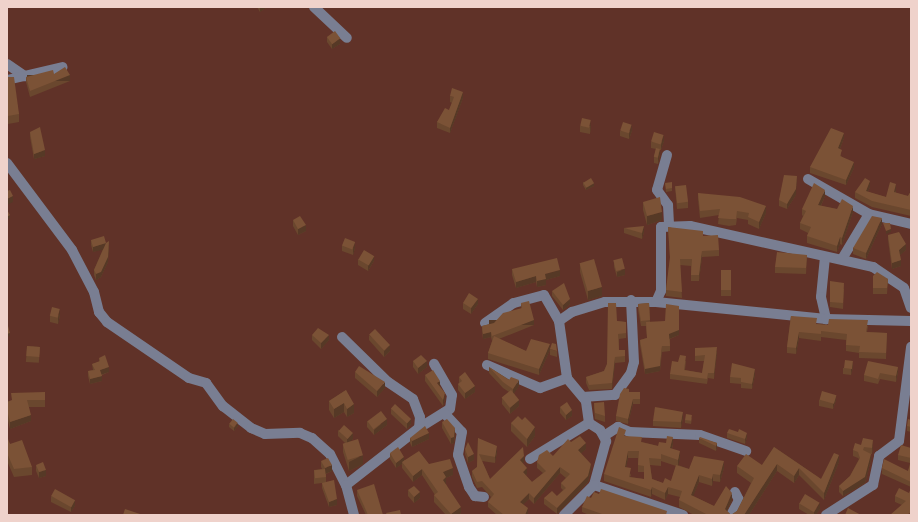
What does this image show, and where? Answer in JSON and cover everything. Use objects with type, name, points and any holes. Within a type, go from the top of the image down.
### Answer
[{"type":"street","points":[[314,7],[347,38]]},
{"type":"street","points":[[7,64],[25,76]]},
{"type":"street","points":[[7,80],[63,67]]},
{"type":"street","points":[[667,155],[657,190],[668,205],[669,225]]},
{"type":"street","points":[[7,163],[72,250],[89,281],[99,312],[107,322],[185,375],[206,383],[223,406],[251,428],[265,434],[289,432],[312,438],[330,454],[346,485],[354,515]]},
{"type":"street","points":[[808,179],[869,214],[911,224]]},
{"type":"street","points":[[842,258],[869,214]]},
{"type":"street","points":[[656,302],[661,291],[659,231],[669,225],[712,231],[825,257],[842,258],[873,267],[893,279],[904,288],[911,308]]},
{"type":"street","points":[[825,257],[821,297],[826,319]]},
{"type":"street","points":[[485,323],[514,302],[544,295],[559,321],[567,378],[583,397],[588,423],[604,436]]},
{"type":"street","points":[[583,397],[615,395],[631,373],[634,362],[630,300]]},
{"type":"street","points":[[559,321],[594,304],[630,300],[826,319],[911,321]]},
{"type":"street","points":[[342,337],[388,382],[413,399],[420,417],[419,428]]},
{"type":"street","points":[[826,515],[873,485],[880,456],[899,441],[908,411],[911,347]]},
{"type":"street","points":[[346,485],[419,428],[444,413],[454,400],[448,383],[434,364]]},
{"type":"street","points":[[487,365],[540,388],[567,378]]},
{"type":"street","points":[[444,413],[462,432],[458,455],[469,487],[475,496],[484,497]]},
{"type":"street","points":[[530,459],[588,423]]},
{"type":"street","points":[[604,436],[618,427],[630,432],[700,435],[746,451]]},
{"type":"street","points":[[564,515],[594,485],[603,459],[604,436]]},
{"type":"street","points":[[594,485],[683,515]]},
{"type":"street","points":[[731,515],[739,500],[735,492]]},
{"type":"building","points":[[335,31],[340,38],[332,44],[327,37]]},
{"type":"building","points":[[65,67],[70,75],[30,91],[26,77],[53,70],[54,74]]},
{"type":"building","points":[[7,77],[14,77],[19,114],[8,116],[7,110]]},
{"type":"building","points":[[452,88],[463,92],[450,128],[437,122],[445,108],[449,110],[454,97],[450,96]]},
{"type":"building","points":[[582,118],[591,120],[589,128],[580,126]]},
{"type":"building","points":[[623,122],[632,125],[629,133],[620,131]]},
{"type":"building","points":[[40,127],[45,150],[34,154],[30,132]]},
{"type":"building","points":[[831,128],[844,133],[838,148],[842,150],[840,156],[854,162],[846,180],[810,167]]},
{"type":"building","points":[[654,132],[664,135],[661,144],[651,142]]},
{"type":"building","points":[[656,148],[660,149],[658,158],[654,157]]},
{"type":"building","points":[[784,175],[797,176],[796,189],[787,204],[779,200]]},
{"type":"building","points":[[591,178],[594,183],[586,188],[583,183]]},
{"type":"building","points":[[865,178],[870,181],[866,191],[886,197],[890,182],[896,184],[894,192],[908,196],[911,191],[911,210],[872,201],[855,192]]},
{"type":"building","points":[[672,182],[672,188],[666,189],[665,183]]},
{"type":"building","points":[[814,183],[825,190],[818,205],[837,209],[842,199],[853,206],[842,238],[840,237],[837,246],[807,236],[811,227],[800,223],[806,211],[802,209]]},
{"type":"building","points":[[686,185],[688,202],[677,203],[675,186]]},
{"type":"building","points":[[10,190],[13,196],[7,199],[7,191]]},
{"type":"building","points":[[698,193],[740,197],[766,206],[759,222],[748,217],[749,213],[737,211],[736,219],[718,218],[720,209],[700,211]]},
{"type":"building","points":[[660,197],[662,212],[647,216],[643,202]]},
{"type":"building","points":[[7,210],[10,215],[7,217]]},
{"type":"building","points":[[300,216],[306,225],[298,229],[293,220]]},
{"type":"building","points":[[872,216],[882,218],[866,253],[853,248]]},
{"type":"building","points":[[883,223],[890,223],[891,229],[886,231]]},
{"type":"building","points":[[644,226],[642,233],[624,228]]},
{"type":"building","points":[[668,227],[703,231],[703,236],[718,235],[719,250],[702,251],[699,275],[691,275],[692,259],[680,259],[682,292],[666,290],[670,257]]},
{"type":"building","points":[[899,232],[906,244],[899,250],[901,260],[892,263],[888,235]]},
{"type":"building","points":[[104,236],[106,243],[93,247],[91,240]]},
{"type":"building","points":[[345,238],[355,242],[352,250],[342,245]]},
{"type":"building","points":[[109,241],[108,257],[101,272],[96,274],[94,270],[106,243]]},
{"type":"building","points":[[364,250],[374,256],[369,266],[358,259]]},
{"type":"building","points":[[777,252],[807,255],[806,268],[775,267]]},
{"type":"building","points":[[557,258],[560,270],[545,274],[546,279],[537,281],[536,276],[516,282],[512,269]]},
{"type":"building","points":[[622,258],[625,269],[616,271],[613,260]]},
{"type":"building","points":[[594,259],[602,287],[588,291],[580,263]]},
{"type":"building","points":[[721,270],[731,270],[731,290],[721,290]]},
{"type":"building","points":[[877,272],[888,279],[887,288],[873,288],[873,276]]},
{"type":"building","points":[[830,281],[844,283],[843,303],[830,302]]},
{"type":"building","points":[[564,283],[570,299],[563,305],[552,291]]},
{"type":"building","points":[[469,293],[478,299],[471,308],[463,303]]},
{"type":"building","points":[[529,301],[534,320],[492,336],[491,332],[483,334],[482,326],[494,323],[503,313],[522,308],[521,303]]},
{"type":"building","points":[[608,303],[616,303],[617,321],[626,322],[626,333],[618,334],[619,350],[625,350],[625,356],[615,357],[612,383],[589,385],[586,377],[604,371],[607,364]]},
{"type":"building","points":[[649,303],[650,320],[641,321],[638,304]]},
{"type":"building","points":[[666,304],[679,306],[679,330],[669,334],[670,346],[662,346],[660,366],[645,369],[640,340],[647,338],[646,322],[665,321]]},
{"type":"building","points":[[52,307],[60,309],[58,318],[50,316]]},
{"type":"building","points":[[791,316],[817,318],[816,324],[828,325],[829,319],[868,320],[866,332],[887,333],[886,353],[859,352],[860,346],[846,345],[847,334],[821,331],[821,334],[799,332],[796,348],[787,347]]},
{"type":"building","points":[[7,326],[10,333],[7,334]]},
{"type":"building","points":[[318,328],[329,335],[321,343],[312,335]]},
{"type":"building","points":[[375,329],[390,345],[384,351],[369,334]]},
{"type":"building","points":[[494,336],[526,351],[531,339],[550,344],[539,369],[488,353]]},
{"type":"building","points":[[552,343],[556,344],[557,351],[550,349]]},
{"type":"building","points":[[27,346],[40,347],[39,357],[26,356]]},
{"type":"building","points":[[717,347],[714,373],[708,373],[707,379],[670,374],[672,361],[678,362],[680,355],[686,356],[684,370],[702,373],[705,355],[695,356],[695,348]]},
{"type":"building","points":[[105,355],[109,367],[100,370],[102,376],[90,379],[88,371],[95,370],[92,364],[100,361],[99,358]]},
{"type":"building","points":[[421,355],[427,361],[418,368],[413,361]]},
{"type":"building","points":[[845,360],[853,361],[852,369],[844,368]]},
{"type":"building","points":[[868,361],[898,367],[896,376],[880,373],[878,379],[864,375]]},
{"type":"building","points":[[732,363],[755,369],[752,384],[741,382],[741,378],[730,377]]},
{"type":"building","points":[[359,366],[385,382],[377,391],[355,372]]},
{"type":"building","points":[[489,367],[509,380],[511,377],[519,380],[513,389],[503,382]]},
{"type":"building","points":[[433,370],[440,381],[437,383],[445,393],[443,400],[425,375]]},
{"type":"building","points":[[465,372],[475,386],[465,393],[458,384],[462,381],[459,377]]},
{"type":"building","points":[[624,388],[629,389],[629,392],[640,392],[640,399],[633,399],[628,419],[616,416],[620,394]]},
{"type":"building","points":[[346,390],[354,404],[347,409],[344,403],[334,409],[329,401]]},
{"type":"building","points":[[511,390],[519,400],[510,408],[502,398]]},
{"type":"building","points":[[822,391],[836,395],[834,404],[820,400]]},
{"type":"building","points":[[45,392],[45,400],[27,400],[31,415],[10,422],[7,414],[7,402],[12,400],[11,393]]},
{"type":"building","points":[[567,402],[572,410],[566,415],[560,407]]},
{"type":"building","points":[[604,402],[605,416],[595,413],[594,403]]},
{"type":"building","points":[[395,404],[411,419],[407,423],[391,408]]},
{"type":"building","points":[[655,407],[683,412],[681,422],[653,421]]},
{"type":"building","points":[[381,411],[387,419],[373,429],[367,421]]},
{"type":"building","points":[[686,414],[692,415],[691,421],[685,420]]},
{"type":"building","points":[[518,416],[522,420],[525,417],[535,427],[527,439],[511,423]]},
{"type":"building","points":[[233,419],[238,423],[234,427],[229,424]]},
{"type":"building","points":[[447,419],[455,428],[454,437],[451,438],[442,422]]},
{"type":"building","points":[[908,419],[911,420],[911,427],[907,426]]},
{"type":"building","points":[[344,425],[353,433],[348,439],[339,431]]},
{"type":"building","points":[[425,426],[429,433],[412,441],[410,438]]},
{"type":"building","points":[[619,427],[626,430],[624,436],[642,437],[641,442],[658,446],[659,442],[666,443],[667,436],[673,437],[670,448],[680,451],[678,460],[661,454],[661,459],[649,458],[652,479],[663,483],[665,478],[671,481],[676,465],[689,469],[694,456],[724,461],[720,475],[713,474],[712,479],[699,475],[691,495],[714,506],[726,486],[732,493],[725,509],[731,515],[708,515],[679,500],[682,491],[668,487],[665,493],[652,487],[651,490],[604,474]],"holes":[[[628,451],[639,451],[638,465],[644,466],[644,479],[629,477],[631,468],[625,467]]]},
{"type":"building","points":[[729,429],[738,432],[739,429],[747,433],[745,439],[727,433]]},
{"type":"building","points":[[580,436],[586,443],[578,450],[591,464],[588,476],[557,508],[544,498],[552,491],[557,496],[566,488],[561,483],[570,474],[560,467],[534,498],[529,493],[520,502],[528,508],[525,515],[504,515],[488,502],[494,494],[482,481],[477,482],[472,471],[477,467],[478,438],[497,446],[495,457],[479,454],[490,479],[523,447],[524,456],[520,460],[527,468],[523,472],[532,482],[546,471],[537,462],[539,455],[547,450],[553,456],[568,439],[571,442]]},
{"type":"building","points":[[700,437],[717,443],[716,446],[699,438]]},
{"type":"building","points":[[863,438],[873,440],[872,448],[864,447],[863,450],[871,454],[865,477],[843,491],[839,486],[850,476],[860,458],[858,452],[853,450],[855,443],[861,445]]},
{"type":"building","points":[[7,439],[10,444],[22,440],[32,467],[14,469],[7,453]]},
{"type":"building","points":[[358,439],[363,455],[348,460],[343,444]]},
{"type":"building","points":[[468,442],[474,454],[468,457],[465,449]]},
{"type":"building","points":[[901,445],[911,448],[911,458],[898,455]]},
{"type":"building","points":[[398,447],[404,457],[396,463],[390,453]]},
{"type":"building","points":[[774,447],[821,479],[834,453],[839,455],[824,493],[799,468],[794,476],[777,464],[744,515],[731,515],[737,511],[754,478],[737,466],[746,454],[762,465]]},
{"type":"building","points":[[419,451],[429,464],[450,459],[453,468],[443,472],[446,477],[443,480],[461,507],[451,514],[434,495],[438,492],[422,469],[413,476],[402,462]]},
{"type":"building","points":[[328,458],[332,465],[325,468],[321,461]]},
{"type":"building","points":[[884,459],[908,471],[911,462],[911,482],[882,468]]},
{"type":"building","points":[[43,462],[46,470],[39,472],[36,465]]},
{"type":"building","points":[[325,469],[326,477],[315,478],[314,470]]},
{"type":"building","points":[[334,480],[337,499],[329,502],[322,483]]},
{"type":"building","points":[[374,484],[383,515],[368,515],[357,490]]},
{"type":"building","points":[[414,486],[420,492],[414,497],[408,490]]},
{"type":"building","points":[[899,488],[909,493],[911,488],[911,512],[907,515],[890,515],[906,501],[895,496]]},
{"type":"building","points":[[55,489],[75,500],[71,507],[51,496]]},
{"type":"building","points":[[601,489],[667,511],[666,515],[605,515],[582,507],[587,496],[591,498],[594,492],[599,494]]},
{"type":"building","points":[[805,494],[820,503],[814,512],[799,503]]},
{"type":"building","points":[[848,508],[861,515],[845,515]]},
{"type":"building","points":[[125,509],[143,515],[123,515]]},
{"type":"building","points":[[400,510],[401,515],[387,515],[386,513]]}]
